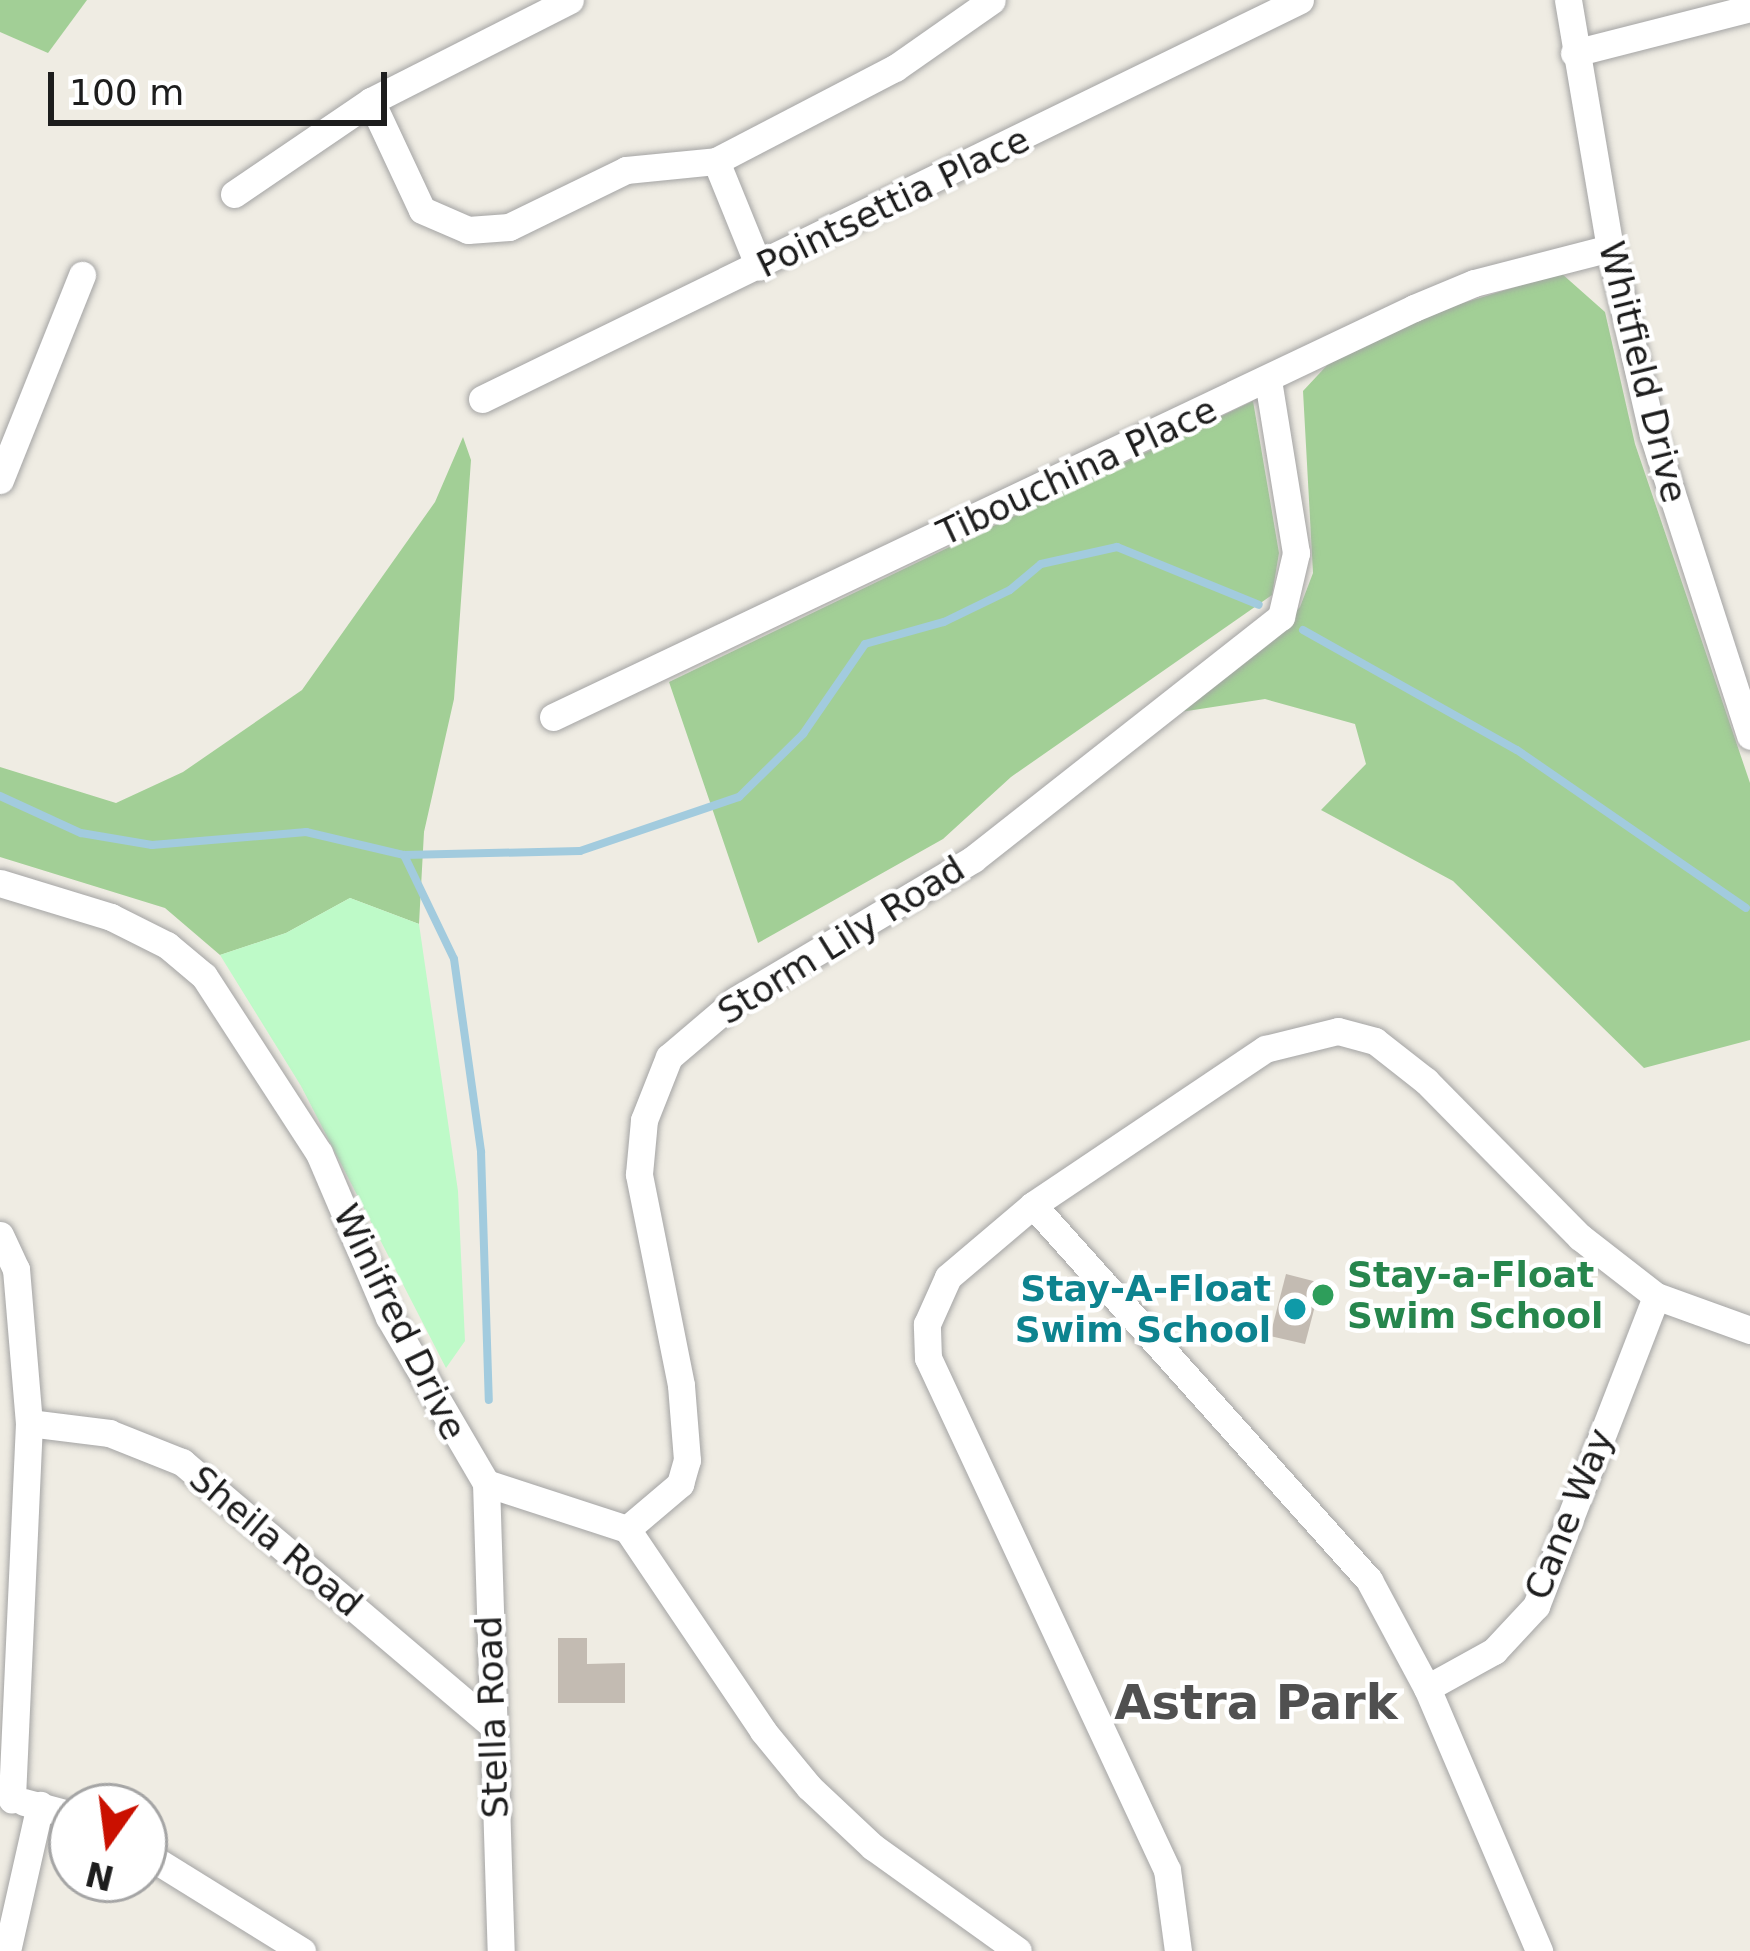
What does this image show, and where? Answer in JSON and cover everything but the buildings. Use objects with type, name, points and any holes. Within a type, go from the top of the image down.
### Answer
[{"type":"street","points":[[235,194],[370,101],[570,0]]},
{"type":"street","points":[[370,101],[422,209],[468,230],[509,227],[626,170],[716,161],[895,68],[992,0]]},
{"type":"street","name":"Pointsettia Place","points":[[482,399],[1300,0]]},
{"type":"street","name":"Whitfield Drive","points":[[1568,0],[1610,248],[1653,435],[1750,736]]},
{"type":"street","points":[[1574,52],[1750,8]]},
{"type":"street","points":[[716,161],[759,267]]},
{"type":"street","name":"Tibouchina Place","points":[[553,717],[1474,283],[1610,248]]},
{"type":"street","points":[[0,480],[82,275]]},
{"type":"street","name":"Storm Lily Road","points":[[627,1529],[680,1484],[687,1460],[681,1385],[639,1174],[644,1120],[669,1057],[736,1000],[973,859],[1281,617],[1297,553],[1268,381]]},
{"type":"street","name":"Winifred Drive","points":[[0,883],[111,917],[166,945],[204,976],[320,1153],[389,1317],[486,1483]]},
{"type":"street","points":[[1178,1951],[1167,1870],[928,1358],[937,1292],[1033,1205],[1265,1049],[1338,1031],[1375,1042],[1426,1081],[1580,1238],[1656,1296],[1750,1330]]},
{"type":"street","points":[[1033,1205],[1304,1498],[1369,1580],[1427,1688],[1539,1951]]},
{"type":"street","points":[[0,1235],[16,1269],[29,1423],[6,1800],[48,1808]]},
{"type":"street","name":"Cane Way","points":[[1427,1688],[1494,1651],[1535,1606],[1656,1296]]},
{"type":"street","name":"Sheila Road","points":[[29,1423],[109,1433],[182,1462],[491,1724]]},
{"type":"street","points":[[486,1483],[627,1529],[763,1732],[809,1786],[873,1847],[1018,1951]]},
{"type":"street","name":"Stella Road","points":[[486,1483],[501,1951]]},
{"type":"street","points":[[7,1951],[40,1805]]},
{"type":"street","points":[[168,1868],[302,1951]]},
{"type":"green space","points":[[0,0],[87,0],[48,53],[0,32]]},
{"type":"green space","points":[[1561,273],[1605,312],[1635,444],[1750,783],[1750,1040],[1644,1068],[1453,881],[1321,810],[1366,764],[1355,724],[1265,699],[1174,713],[1259,651],[1300,607],[1313,573],[1303,391],[1331,361],[1421,316]]},
{"type":"green space","points":[[1253,401],[1279,553],[1272,595],[1011,777],[943,839],[758,943],[669,682]]},
{"type":"green space","points":[[463,437],[471,460],[454,699],[424,832],[419,924],[350,898],[286,933],[220,955],[165,908],[0,857],[0,767],[116,803],[183,772],[302,690],[435,502]]},
{"type":"green space","points":[[350,898],[419,924],[458,1191],[465,1341],[446,1368],[301,1086],[220,955],[286,933]]},
{"type":"waterway","points":[[0,796],[81,833],[152,845],[306,832],[404,855],[580,851],[739,797],[803,734],[865,644],[944,622],[1010,590],[1041,564],[1117,547],[1259,605]]},
{"type":"waterway","points":[[1303,630],[1517,750],[1746,908]]},
{"type":"waterway","points":[[404,855],[454,959],[481,1152],[489,1400]]},
{"type":"place","name":"Stay-a-Float Swim School","points":[[1323,1295]]},
{"type":"place","name":"Stay-A-Float Swim School","points":[[1295,1309]]},
{"type":"district","name":"Astra Park","points":[[1256,1703]]}]
